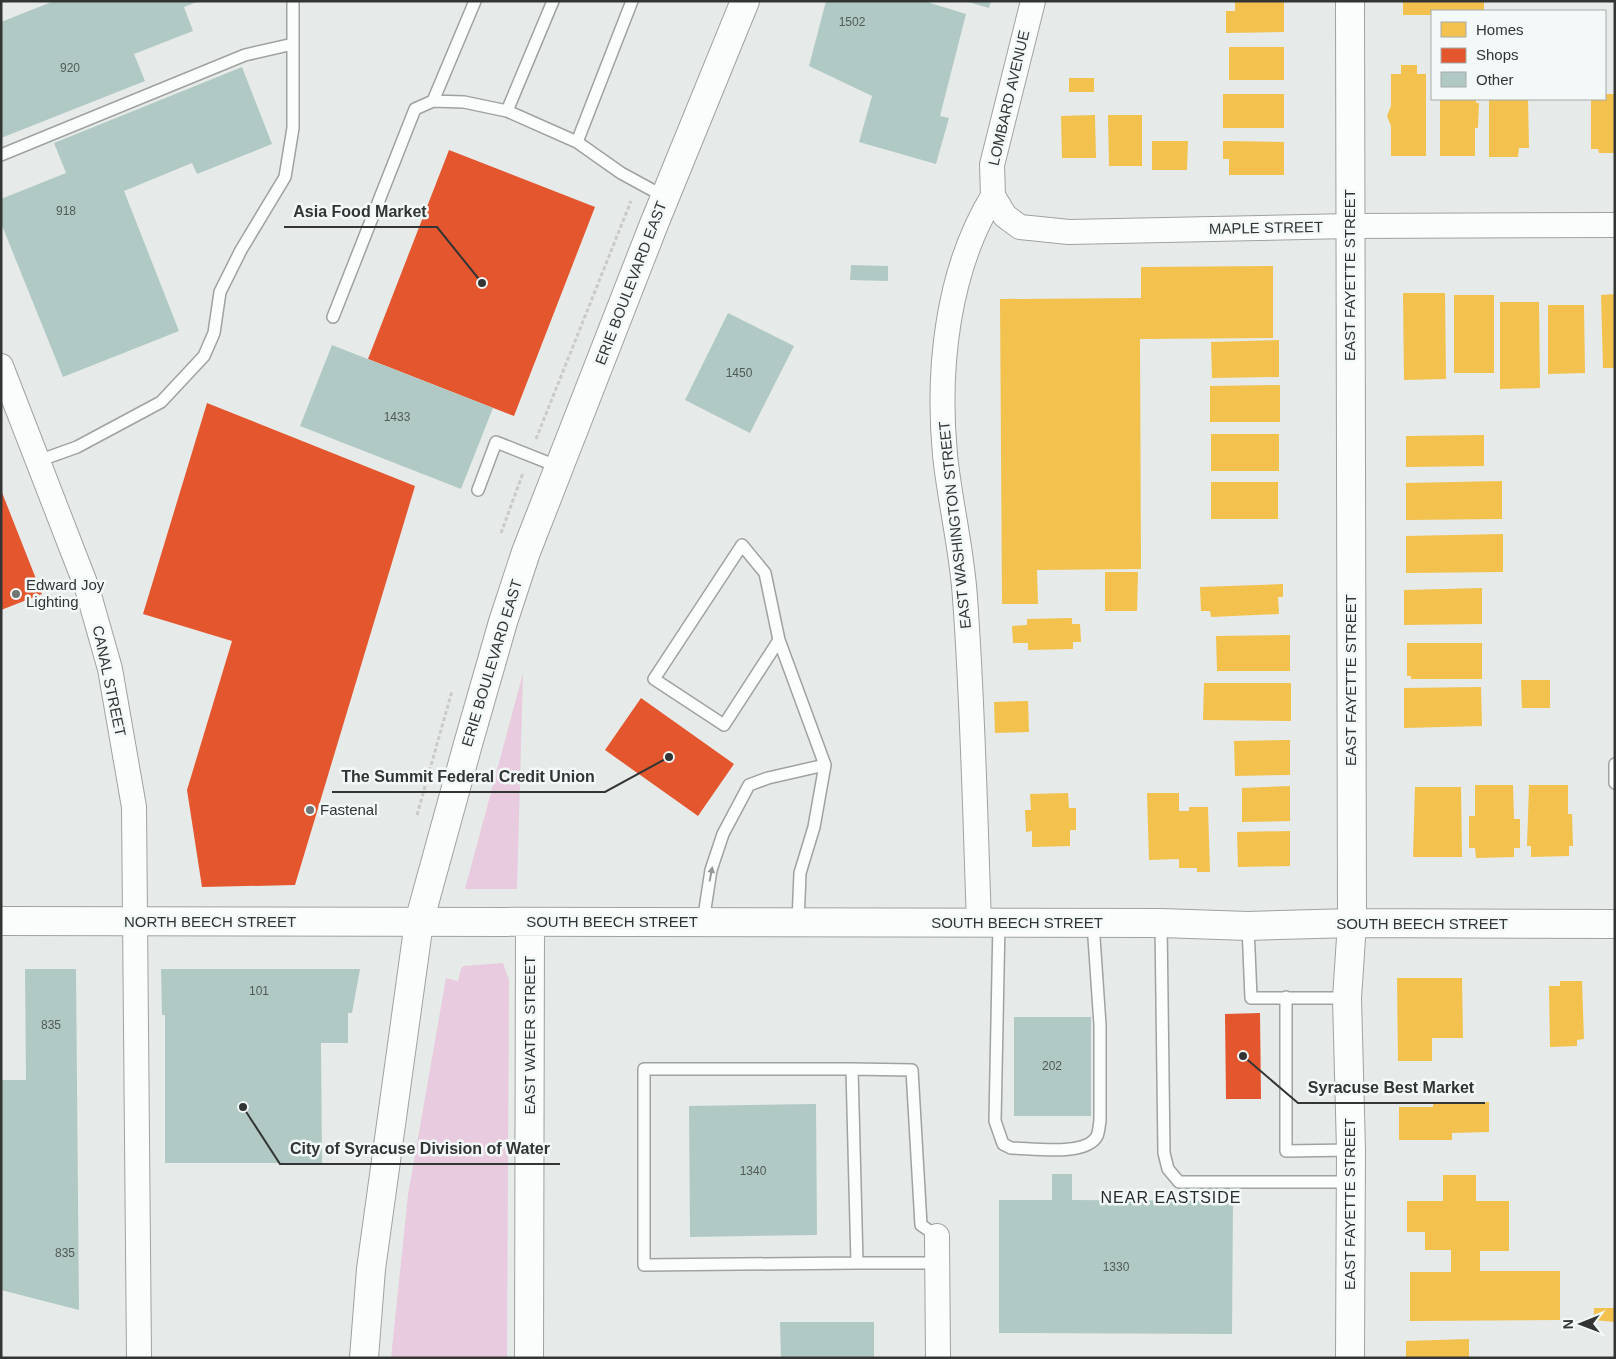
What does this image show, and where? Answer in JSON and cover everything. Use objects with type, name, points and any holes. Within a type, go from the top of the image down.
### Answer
[{"type":"street","name":"ERIE BOULEVARD EAST","points":[[364,1358],[371,1268],[419,922],[503,622],[526,552],[559,467],[665,197],[745,1]]},
{"type":"street","name":"LOMBARD AVENUE","points":[[993,196],[992,165],[1033,1]]},
{"type":"street","name":"EAST FAYETTE STREET","points":[[1350,1],[1352,923],[1348,998],[1351,1150],[1350,1358]]},
{"type":"street","name":"MAPLE STREET","points":[[993,196],[1005,216],[1020,226],[1069,232],[1350,226],[1615,225]]},
{"type":"street","name":"EAST WASHINGTON STREET","points":[[989,923],[965,596],[945,457],[942,415],[944,357],[954,294],[978,221],[993,196]]},
{"type":"street","name":"CANAL STREET","points":[[1,366],[87,588],[110,669],[134,807],[139,1358]]},
{"type":"street","name":"NORTH BEECH STREET","points":[[1,921],[135,923],[419,922]]},
{"type":"street","name":"SOUTH BEECH STREET","points":[[419,922],[1161,923],[1248,926],[1352,923],[1615,924]]},
{"type":"street","name":"EAST WATER STREET","points":[[529,1358],[530,922]]},
{"type":"street","points":[[936,1236],[938,1358]]},
{"type":"lane","points":[[38,461],[77,447],[161,402],[204,356],[214,333],[220,292],[241,250],[285,177],[294,128],[293,1]]},
{"type":"lane","points":[[433,101],[475,1]]},
{"type":"lane","points":[[507,111],[553,1]]},
{"type":"lane","points":[[577,142],[632,1]]},
{"type":"lane","points":[[1,155],[244,55],[293,44]]},
{"type":"lane","points":[[333,317],[415,109],[433,101],[464,102],[507,111],[577,142],[621,173],[665,197]]},
{"type":"lane","points":[[478,490],[496,442],[559,467]]},
{"type":"lane","points":[[779,640],[724,725],[654,679],[742,545],[765,573],[779,640],[825,765],[814,827],[800,873],[798,922]]},
{"type":"lane","points":[[1615,764],[1615,783]]},
{"type":"lane","points":[[703,922],[711,870],[723,834],[750,785],[768,778],[825,765]]},
{"type":"lane","points":[[989,923],[998,1133],[1003,1144],[1011,1148],[1075,1150],[1091,1143],[1098,1136],[1100,1121],[1100,1025],[1094,923]]},
{"type":"lane","points":[[1161,923],[1164,1153],[1168,1169],[1179,1182],[1351,1182]]},
{"type":"lane","points":[[1248,926],[1251,998],[1348,998]]},
{"type":"lane","points":[[1286,997],[1286,1151],[1351,1150]]},
{"type":"lane","points":[[852,1068],[857,1263]]},
{"type":"lane","points":[[936,1236],[921,1225],[912,1070],[852,1068],[644,1069],[644,1265],[936,1263]]},
{"type":"path","points":[[546,410],[624,217]]},
{"type":"path","points":[[502,531],[516,492]]},
{"type":"shaded area","points":[[523,673],[517,889],[465,889]]},
{"type":"shaded area","points":[[503,963],[509,980],[507,1358],[391,1358],[408,1195],[446,978],[458,981],[463,966]]},
{"type":"building: Homes","points":[[1235,1],[1284,1],[1284,32],[1226,33],[1226,11],[1235,11]]},
{"type":"building: Homes","points":[[1403,1],[1484,1],[1484,10],[1431,10],[1431,15],[1403,15]]},
{"type":"building: Homes","points":[[1229,47],[1284,47],[1284,80],[1229,80]]},
{"type":"building: Homes","points":[[1401,65],[1417,65],[1417,74],[1426,74],[1426,156],[1391,156],[1391,126],[1387,116],[1391,106],[1391,74],[1401,74]]},
{"type":"building: Homes","points":[[1069,78],[1094,78],[1094,92],[1069,92]]},
{"type":"building: Homes","points":[[1223,94],[1284,94],[1284,128],[1223,128]]},
{"type":"building: Homes","points":[[1606,94],[1615,94],[1615,153],[1599,153],[1598,149],[1591,149],[1591,100],[1606,100]]},
{"type":"building: Homes","points":[[1440,100],[1476,100],[1476,103],[1479,103],[1478,128],[1475,128],[1475,156],[1440,156]]},
{"type":"building: Homes","points":[[1489,100],[1528,100],[1529,148],[1519,148],[1518,157],[1489,157]]},
{"type":"building: Homes","points":[[1095,115],[1096,158],[1062,158],[1061,116]]},
{"type":"building: Homes","points":[[1108,115],[1142,115],[1142,166],[1109,166]]},
{"type":"building: Homes","points":[[1152,141],[1188,141],[1187,170],[1152,170]]},
{"type":"building: Homes","points":[[1223,141],[1284,142],[1284,175],[1229,175],[1229,159],[1223,159]]},
{"type":"building: Homes","points":[[1273,266],[1273,338],[1140,339],[1141,569],[1037,570],[1038,604],[1002,604],[1000,299],[1141,298],[1141,267]]},
{"type":"building: Homes","points":[[1403,293],[1445,293],[1446,379],[1404,380]]},
{"type":"building: Homes","points":[[1615,294],[1615,368],[1603,368],[1601,295]]},
{"type":"building: Homes","points":[[1454,295],[1494,295],[1494,373],[1454,373]]},
{"type":"building: Homes","points":[[1500,302],[1539,302],[1540,388],[1500,389]]},
{"type":"building: Homes","points":[[1548,305],[1584,305],[1585,373],[1548,374]]},
{"type":"building: Homes","points":[[1279,340],[1279,377],[1212,378],[1211,342]]},
{"type":"building: Homes","points":[[1280,385],[1280,422],[1210,422],[1210,386]]},
{"type":"building: Homes","points":[[1211,434],[1279,434],[1279,471],[1211,471]]},
{"type":"building: Homes","points":[[1484,435],[1484,466],[1406,467],[1406,436]]},
{"type":"building: Homes","points":[[1502,481],[1502,519],[1406,520],[1406,483]]},
{"type":"building: Homes","points":[[1211,482],[1278,482],[1278,519],[1211,519]]},
{"type":"building: Homes","points":[[1503,534],[1503,572],[1406,573],[1406,536]]},
{"type":"building: Homes","points":[[1105,572],[1138,572],[1137,611],[1105,611]]},
{"type":"building: Homes","points":[[1283,584],[1283,597],[1278,597],[1279,614],[1211,617],[1210,611],[1201,611],[1200,587]]},
{"type":"building: Homes","points":[[1482,588],[1482,624],[1404,625],[1404,590]]},
{"type":"building: Homes","points":[[1072,618],[1072,624],[1080,624],[1081,642],[1073,642],[1073,649],[1028,650],[1028,643],[1013,643],[1012,626],[1027,625],[1027,619]]},
{"type":"building: Homes","points":[[1290,635],[1290,671],[1217,671],[1216,636]]},
{"type":"building: Homes","points":[[1407,643],[1482,643],[1482,679],[1411,679],[1411,676],[1407,676]]},
{"type":"building: Homes","points":[[1521,680],[1550,680],[1550,708],[1522,708]]},
{"type":"building: Homes","points":[[1204,683],[1291,683],[1291,721],[1203,720]]},
{"type":"building: Homes","points":[[1481,687],[1482,726],[1404,728],[1404,688]]},
{"type":"building: Homes","points":[[1028,701],[1029,732],[995,733],[994,702]]},
{"type":"building: Homes","points":[[1290,740],[1290,775],[1235,776],[1234,741]]},
{"type":"building: Homes","points":[[1475,785],[1513,785],[1514,819],[1520,819],[1520,848],[1514,848],[1514,857],[1476,858],[1475,848],[1469,848],[1469,816],[1475,816]]},
{"type":"building: Homes","points":[[1529,785],[1568,785],[1568,814],[1572,814],[1573,846],[1569,846],[1569,856],[1531,857],[1531,846],[1527,846]]},
{"type":"building: Homes","points":[[1290,786],[1290,821],[1242,822],[1242,788]]},
{"type":"building: Homes","points":[[1415,787],[1461,787],[1462,857],[1413,857]]},
{"type":"building: Homes","points":[[1068,793],[1069,808],[1076,808],[1076,830],[1070,830],[1070,846],[1032,847],[1032,831],[1026,832],[1025,810],[1031,810],[1030,794]]},
{"type":"building: Homes","points":[[1147,793],[1179,793],[1179,811],[1189,811],[1189,807],[1208,807],[1210,872],[1197,872],[1197,868],[1179,868],[1179,859],[1149,860]]},
{"type":"building: Homes","points":[[1290,831],[1290,866],[1238,867],[1237,832]]},
{"type":"building: Homes","points":[[1397,978],[1462,978],[1463,1038],[1432,1038],[1432,1061],[1398,1061]]},
{"type":"building: Homes","points":[[1560,981],[1582,981],[1584,1039],[1577,1040],[1577,1046],[1550,1047],[1549,986],[1560,986]]},
{"type":"building: Homes","points":[[1489,1102],[1489,1132],[1452,1133],[1452,1140],[1399,1140],[1399,1107],[1433,1107],[1433,1103]]},
{"type":"building: Homes","points":[[1443,1175],[1476,1175],[1476,1201],[1509,1201],[1509,1251],[1480,1251],[1480,1271],[1560,1271],[1560,1320],[1410,1321],[1410,1272],[1451,1272],[1451,1250],[1425,1250],[1425,1232],[1407,1232],[1407,1201],[1443,1201]]},
{"type":"building: Homes","points":[[1594,1308],[1615,1308],[1615,1322],[1594,1320]]},
{"type":"building: Homes","points":[[1469,1339],[1469,1358],[1406,1358],[1406,1341]]},
{"type":"building: Shops","points":[[449,150],[595,207],[514,416],[368,359]]},
{"type":"building: Shops","points":[[207,403],[415,486],[295,885],[202,887],[187,790],[232,641],[143,614]]},
{"type":"building: Shops","points":[[1,490],[42,594],[1,610]]},
{"type":"building: Shops","points":[[641,698],[734,764],[698,816],[605,750]]},
{"type":"building: Shops","points":[[1260,1013],[1261,1099],[1226,1099],[1225,1014]]},
{"type":"building: Other","points":[[54,1],[199,1],[184,7],[193,31],[134,54],[145,81],[1,138],[1,22]]},
{"type":"building: Other","points":[[826,1],[924,1],[966,14],[940,116],[949,118],[936,164],[859,142],[872,96],[809,66]]},
{"type":"building: Other","points":[[965,1],[991,1],[989,8]]},
{"type":"building: Other","points":[[242,67],[272,144],[197,174],[192,163],[124,191],[179,331],[63,377],[1,223],[1,199],[66,173],[54,143]]},
{"type":"building: Other","points":[[851,265],[888,266],[888,281],[850,280]]},
{"type":"building: Other","points":[[728,313],[794,346],[750,433],[685,400]]},
{"type":"building: Other","points":[[332,345],[493,408],[461,489],[300,426]]},
{"type":"building: Other","points":[[25,969],[76,969],[79,1310],[1,1290],[1,1080],[26,1080]]},
{"type":"building: Other","points":[[161,969],[360,969],[352,1013],[348,1013],[348,1043],[321,1043],[322,1163],[165,1163],[165,1015],[162,1015]]},
{"type":"building: Other","points":[[1014,1017],[1091,1017],[1091,1116],[1014,1116]]},
{"type":"building: Other","points":[[816,1104],[817,1235],[690,1237],[689,1106]]},
{"type":"building: Other","points":[[1052,1174],[1072,1174],[1072,1200],[1233,1201],[1232,1334],[999,1333],[999,1200],[1052,1200]]},
{"type":"building: Other","points":[[780,1322],[874,1322],[874,1358],[781,1358]]},
{"type":"place","name":"Asia Food Market","points":[[482,283]]},
{"type":"place","name":"Edward Joy Lighting","points":[[16,594]]},
{"type":"place","name":"The Summit Federal Credit Union","points":[[669,757]]},
{"type":"place","name":"Fastenal","points":[[310,810]]},
{"type":"place","name":"Syracuse Best Market","points":[[1243,1056]]},
{"type":"place","name":"City of Syracuse Division of Water","points":[[243,1107]]},
{"type":"district","name":"NEAR EASTSIDE","points":[[1171,1197]]}]
